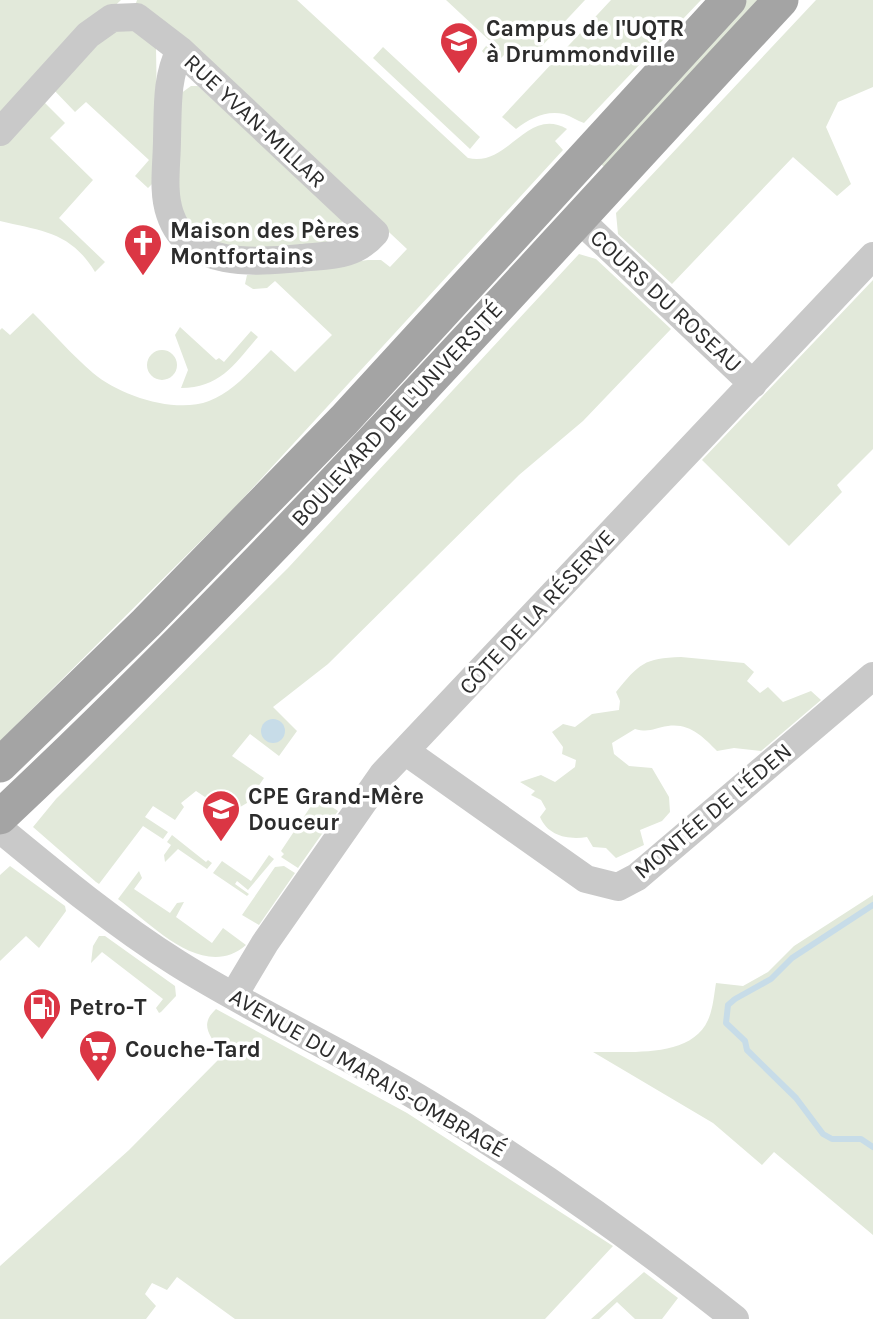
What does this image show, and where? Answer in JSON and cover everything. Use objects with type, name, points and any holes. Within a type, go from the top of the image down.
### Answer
[{"type":"main road","name":"BOULEVARD DE L'UNIVERSITÉ","points":[[0,765],[146,623],[344,420],[729,0]]},
{"type":"main road","name":"BOULEVARD DE L'UNIVERSITÉ","points":[[0,817],[212,610],[781,0]]},
{"type":"street","points":[[0,132],[88,35],[112,18],[137,18],[180,50]]},
{"type":"street","name":"RUE YVAN-MILLAR","points":[[180,50],[375,233],[365,244],[349,253],[251,263],[227,260],[207,253],[188,240],[174,225],[166,193],[169,85],[180,50]]},
{"type":"street","name":"COURS DU ROSEAU","points":[[578,218],[753,384]]},
{"type":"street","name":"CÔTE DE LA RÉSERVE","points":[[234,995],[265,943],[367,796],[405,751],[873,256]]},
{"type":"street","name":"MONTÉE DE L'ÉDEN","points":[[405,751],[586,879],[618,887],[637,877],[873,676]]},
{"type":"street","name":"AVENUE DU MARAIS-OMBRAGÉ","points":[[0,829],[152,946],[234,995],[425,1101],[533,1169],[645,1247],[735,1319]]},
{"type":"green space","points":[[0,0],[121,0],[0,115]]},
{"type":"green space","points":[[137,0],[297,0],[468,158],[482,159],[495,154],[540,125],[553,124],[567,129],[555,141],[563,150],[236,506],[0,741],[0,330],[2,328],[10,335],[33,313],[93,373],[118,389],[165,404],[196,404],[209,401],[227,391],[271,350],[295,372],[332,335],[275,281],[267,288],[253,289],[245,284],[247,275],[368,260],[381,260],[390,267],[407,249],[165,22],[136,3]]},
{"type":"green space","points":[[446,0],[585,0],[525,64],[517,56],[512,61],[504,55],[494,65],[482,51],[490,41]]},
{"type":"green space","points":[[611,0],[701,0],[584,123],[564,114],[551,113],[533,118],[516,129],[502,117]]},
{"type":"green space","points":[[747,0],[766,0],[608,170],[597,161]]},
{"type":"green space","points":[[816,0],[873,0],[873,87],[838,102],[826,127],[851,184],[837,196],[793,157],[672,284],[618,234],[616,213]]},
{"type":"green space","points":[[126,25],[156,47],[158,178],[148,188],[135,176],[149,160],[86,102],[75,112],[52,88],[87,47]]},
{"type":"green space","points":[[383,47],[480,137],[470,149],[373,58]]},
{"type":"green space","points":[[191,86],[198,86],[339,214],[343,224],[340,242],[236,254],[203,242],[178,209],[180,94]]},
{"type":"green space","points":[[41,99],[65,123],[50,138],[93,180],[59,218],[105,262],[95,272],[76,249],[54,235],[0,221],[0,144]]},
{"type":"green space","points":[[579,254],[596,259],[671,329],[583,421],[519,475],[328,664],[273,707],[297,731],[279,756],[250,734],[232,756],[264,778],[247,803],[235,810],[214,795],[208,799],[196,791],[181,803],[184,807],[175,820],[153,806],[145,817],[168,832],[163,839],[143,826],[99,884],[96,882],[33,827],[56,799],[288,568]]},
{"type":"green space","points":[[873,280],[873,449],[837,485],[842,492],[789,546],[702,460]]},
{"type":"green space","points":[[180,327],[216,360],[219,358],[224,362],[251,331],[258,337],[225,373],[216,379],[195,387],[181,388],[188,370],[175,335]]},
{"type":"green space","points":[[162,350],[173,354],[177,365],[173,376],[162,380],[151,376],[147,365],[151,354]]},
{"type":"green space","points":[[681,657],[744,663],[754,672],[747,681],[760,693],[768,687],[783,702],[811,691],[821,700],[761,751],[734,748],[717,751],[696,732],[676,726],[635,729],[612,743],[614,754],[629,766],[652,768],[669,797],[670,812],[662,821],[640,830],[644,845],[616,858],[606,848],[593,847],[587,837],[566,837],[548,829],[540,817],[546,809],[541,800],[531,795],[535,791],[520,782],[541,775],[555,782],[575,767],[576,760],[562,754],[563,747],[552,732],[563,724],[575,727],[592,714],[619,710],[620,701],[616,692],[637,669],[650,661]]},
{"type":"green space","points":[[317,797],[338,811],[298,868],[281,857],[284,854],[281,851]]},
{"type":"green space","points":[[172,835],[206,862],[208,860],[212,863],[207,869],[178,849],[165,862],[164,855],[171,845],[167,842]]},
{"type":"green space","points":[[269,855],[274,859],[248,890],[237,881],[235,884],[249,894],[247,896],[213,873],[222,861],[251,881]]},
{"type":"green space","points":[[10,866],[65,906],[66,911],[39,948],[26,936],[0,961],[0,875]]},
{"type":"green space","points":[[284,866],[295,873],[259,925],[242,915],[275,867]]},
{"type":"green space","points":[[139,871],[142,878],[134,889],[170,913],[177,903],[184,902],[176,917],[212,943],[223,928],[246,945],[230,955],[213,957],[196,953],[162,934],[118,899]]},
{"type":"green space","points":[[873,895],[873,1235],[774,1152],[762,1165],[713,1123],[593,1052],[640,1052],[673,1047],[688,1041],[700,1033],[708,1020],[716,983],[743,986],[768,972],[794,946]]},
{"type":"green space","points":[[99,936],[105,936],[175,986],[176,996],[161,1012],[156,1008],[163,999],[102,952],[91,963],[93,946]]},
{"type":"green space","points":[[216,1009],[407,1113],[613,1246],[545,1319],[235,1319],[177,1277],[167,1290],[152,1283],[145,1294],[156,1306],[146,1319],[0,1319],[0,1266],[129,1150],[218,1060],[219,1051],[207,1025]]},
{"type":"green space","points":[[644,1272],[678,1298],[662,1319],[635,1319],[617,1302],[599,1319],[591,1319]]},
{"type":"water","points":[[273,719],[281,723],[285,731],[281,739],[273,743],[265,739],[261,731],[265,723]]},
{"type":"waterway","points":[[873,905],[792,958],[771,979],[735,999],[728,1005],[726,1023],[745,1041],[747,1050],[796,1098],[823,1134],[832,1139],[861,1139],[873,1147]]},
{"type":"place","name":"Campus de l'UQTR à Drummondville","points":[[459,75]]},
{"type":"place","name":"Maison des Pères Montfortains","points":[[143,277]]},
{"type":"place","name":"CPE Grand-Mère Douceur","points":[[221,843]]},
{"type":"place","name":"Petro-T","points":[[42,1041]]},
{"type":"place","name":"Couche-Tard","points":[[98,1083]]}]
